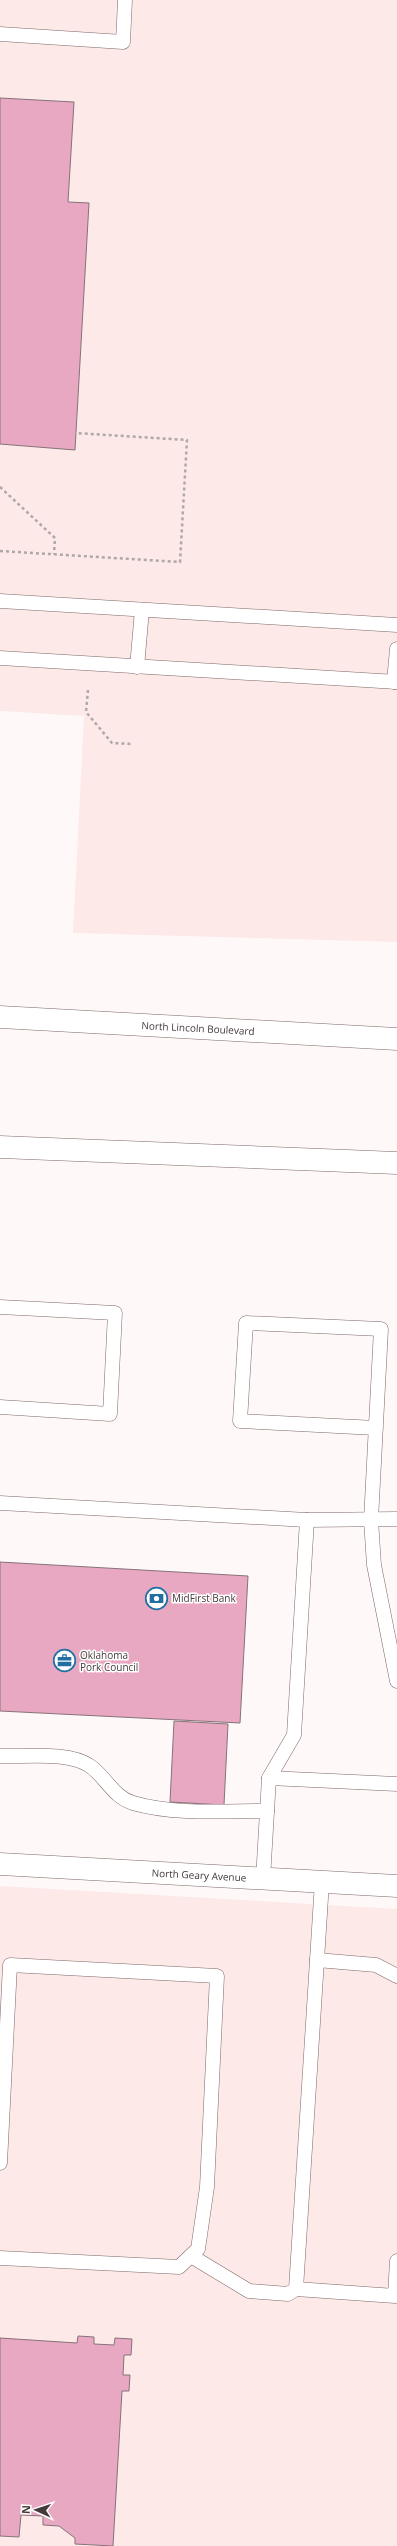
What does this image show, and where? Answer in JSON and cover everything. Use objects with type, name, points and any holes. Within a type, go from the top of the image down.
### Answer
[{"type":"main road","name":"North Lincoln Boulevard","points":[[0,1018],[397,1039]]},
{"type":"main road","points":[[0,1147],[397,1163]]},
{"type":"main road","name":"North Geary Avenue","points":[[0,1864],[397,1886]]},
{"type":"lane","points":[[0,34],[123,42],[125,0]]},
{"type":"lane","points":[[0,601],[397,625]]},
{"type":"lane","points":[[137,667],[142,610]]},
{"type":"lane","points":[[0,658],[396,682],[397,649]]},
{"type":"lane","points":[[0,1307],[115,1313],[110,1414],[0,1407]]},
{"type":"lane","points":[[376,1428],[240,1421],[246,1323],[381,1329],[376,1428],[371,1520],[374,1565],[397,1681]]},
{"type":"lane","points":[[0,1503],[307,1520],[397,1519]]},
{"type":"lane","points":[[263,1878],[269,1778],[294,1735],[307,1520]]},
{"type":"lane","points":[[0,1756],[69,1758],[89,1765],[121,1798],[133,1803],[198,1811],[267,1811]]},
{"type":"lane","points":[[269,1778],[397,1784]]},
{"type":"lane","points":[[296,2289],[322,1882]]},
{"type":"lane","points":[[317,1960],[376,1965],[397,1976]]},
{"type":"lane","points":[[0,2163],[10,1965],[217,1976],[207,2187],[198,2249],[179,2267],[0,2258]]},
{"type":"lane","points":[[191,2256],[249,2291],[288,2294],[296,2289],[395,2296],[397,2261]]},
{"type":"path","points":[[0,551],[180,562],[187,440],[76,433]]},
{"type":"path","points":[[0,487],[55,538],[54,554]]},
{"type":"path","points":[[88,686],[86,712],[112,743],[133,744]]},
{"type":"shaded area","points":[[0,0],[397,0],[397,942],[73,933],[84,716],[0,711]]},
{"type":"shaded area","points":[[0,1886],[397,1909],[397,2546],[0,2546]]},
{"type":"building","points":[[0,98],[74,102],[68,202],[89,203],[75,450],[0,444]]},
{"type":"building","points":[[0,1562],[248,1576],[240,1723],[0,1711]]},
{"type":"building","points":[[174,1721],[228,1724],[224,1805],[170,1802]]},
{"type":"building","points":[[78,2336],[94,2337],[94,2344],[114,2345],[115,2338],[132,2339],[131,2355],[124,2355],[123,2375],[130,2375],[129,2391],[122,2391],[113,2546],[75,2544],[75,2538],[59,2526],[43,2525],[43,2516],[21,2515],[19,2537],[0,2536],[0,2338],[77,2343]]},
{"type":"place","name":"MidFirst Bank","points":[[156,1598]]},
{"type":"place","name":"Oklahoma Pork Council","points":[[65,1661]]}]
